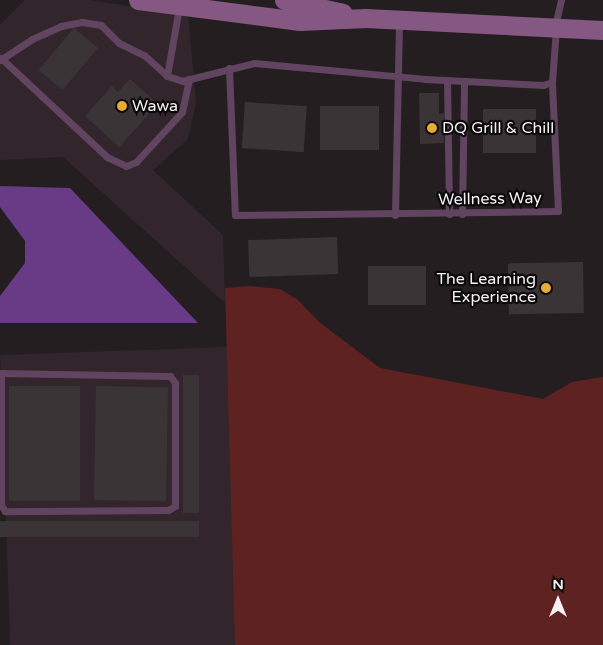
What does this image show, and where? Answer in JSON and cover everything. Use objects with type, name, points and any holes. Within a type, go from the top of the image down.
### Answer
[{"type":"main road","points":[[138,0],[300,21],[366,18]]},
{"type":"main road","points":[[284,0],[366,18],[603,30]]},
{"type":"lane","name":"Wellness Way","points":[[229,68],[233,211],[235,215],[395,215],[558,211],[552,82],[555,29],[561,0]]},
{"type":"lane","points":[[166,76],[179,6]]},
{"type":"lane","points":[[395,215],[396,76],[399,21]]},
{"type":"lane","points":[[189,79],[182,112],[136,162],[126,166],[107,157],[1,59],[54,30],[82,22],[101,25],[119,43],[144,56],[166,76],[182,81],[189,79],[229,68],[254,63],[447,80],[543,85],[552,82]]},
{"type":"lane","points":[[447,80],[449,214]]},
{"type":"lane","points":[[462,214],[464,81]]},
{"type":"lane","points":[[1,373],[170,376],[175,383],[175,506],[168,510],[5,511],[1,505],[1,373]]},
{"type":"shaded area","points":[[25,0],[89,0],[188,15],[196,102],[188,139],[153,170],[223,235],[225,303],[63,157],[0,160],[0,25]]},
{"type":"shaded area","points":[[0,186],[70,188],[198,323],[0,323],[0,296],[25,263],[25,241],[0,207]]},
{"type":"shaded area","points":[[249,286],[280,289],[298,300],[319,322],[380,368],[543,399],[572,382],[603,377],[603,645],[235,645],[225,288]]},
{"type":"shaded area","points":[[227,347],[237,645],[10,645],[0,355]]},
{"type":"building","points":[[74,28],[98,48],[62,90],[39,70]]},
{"type":"building","points":[[130,79],[158,104],[119,147],[85,116],[112,86],[118,92]]},
{"type":"building","name":"DQ Grill & Chill","points":[[419,93],[439,93],[439,114],[444,113],[444,143],[420,144]]},
{"type":"building","points":[[245,102],[307,106],[304,152],[242,148]]},
{"type":"building","points":[[320,106],[379,106],[379,150],[320,150]]},
{"type":"building","points":[[483,109],[536,109],[536,153],[483,153]]},
{"type":"building","points":[[337,237],[338,274],[249,277],[248,240]]},
{"type":"building","name":"The Learning Experience","points":[[583,262],[584,313],[509,314],[508,263]]},
{"type":"building","points":[[368,266],[426,266],[426,305],[368,305]]},
{"type":"building","points":[[183,375],[199,375],[199,513],[183,513]]},
{"type":"building","points":[[9,386],[80,386],[80,501],[9,501]]},
{"type":"building","points":[[96,386],[168,387],[166,501],[94,500]]},
{"type":"building","points":[[0,521],[199,521],[199,537],[0,537]]},
{"type":"place","name":"Wawa","points":[[122,106]]},
{"type":"place","name":"DQ Grill & Chill","points":[[432,128]]},
{"type":"place","name":"The Learning Experience","points":[[546,288]]}]
